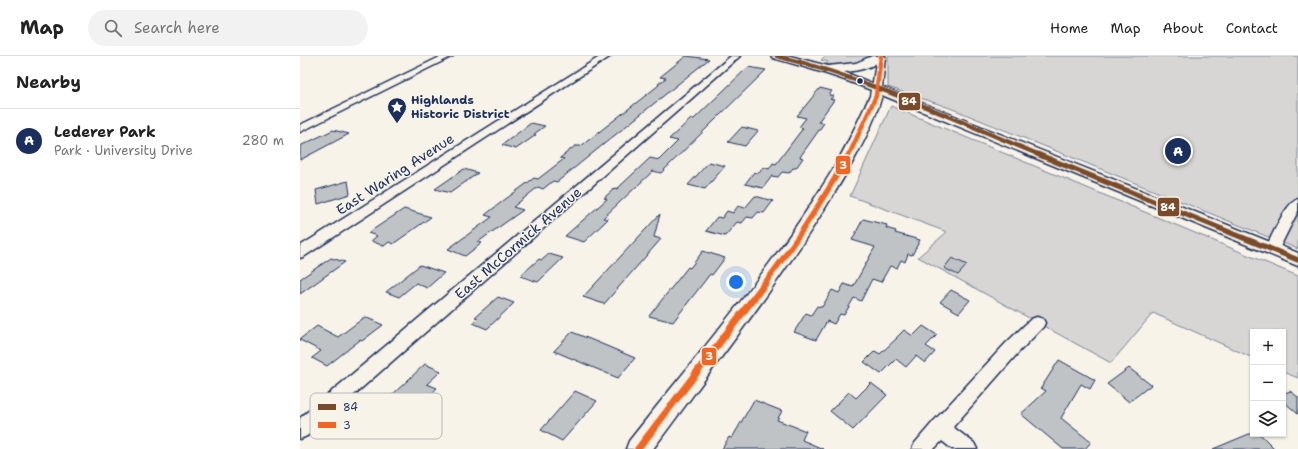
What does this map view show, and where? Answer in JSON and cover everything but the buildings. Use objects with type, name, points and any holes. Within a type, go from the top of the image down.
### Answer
[{"type":"main road","points":[[777,56],[820,67],[877,88],[1298,260]]},
{"type":"main road","points":[[820,67],[856,67],[868,63],[880,56]]},
{"type":"main road","points":[[638,449],[781,262],[814,213],[856,141],[876,96],[877,88]]},
{"type":"street","points":[[300,129],[449,56]]},
{"type":"street","name":"East Waring Avenue","points":[[300,253],[607,56]]},
{"type":"street","name":"East McCormick Avenue","points":[[343,393],[736,56]]},
{"type":"street","points":[[877,88],[880,56]]},
{"type":"street","points":[[1272,249],[1290,214],[1298,203]]},
{"type":"street","points":[[922,449],[1037,323]]},
{"type":"street","name":"East McCormick Avenue","points":[[300,430],[310,421]]},
{"type":"street","points":[[940,428],[967,449]]},
{"type":"shaded area","points":[[825,56],[872,56],[868,60],[857,64],[838,66],[826,64],[828,62],[821,60]]},
{"type":"shaded area","points":[[888,56],[1298,56],[1298,249],[950,108],[888,87]]},
{"type":"shaded area","points":[[891,106],[1298,276],[1298,378],[1286,373],[1286,329],[1250,329],[1250,357],[1153,313],[1111,363],[918,257],[947,232],[850,196]]},
{"type":"transit line","name":"84","points":[[777,56],[820,67],[867,84],[1298,260]]},
{"type":"transit line","name":"3","points":[[638,449],[781,262],[834,181],[856,141],[876,96],[881,56]]},
{"type":"place","name":"Highlands Historic District","points":[[397,124]]},
{"type":"place","name":"Lederer Park","points":[[1178,151]]}]
